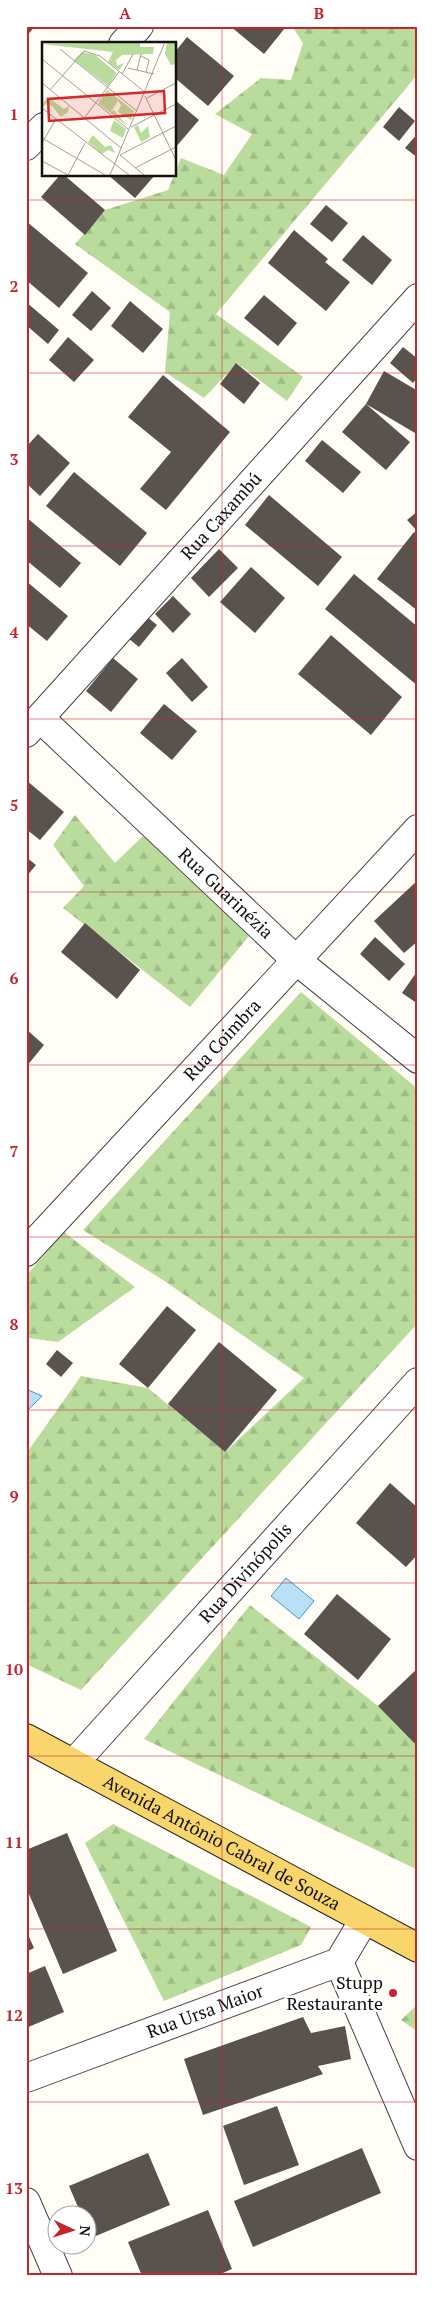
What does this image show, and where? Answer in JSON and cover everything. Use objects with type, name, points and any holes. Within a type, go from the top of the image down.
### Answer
[{"type":"main road","name":"Avenida Antônio Cabral de Souza","points":[[26,1738],[418,1948]]},
{"type":"street","points":[[125,42],[139,26]]},
{"type":"street","name":"Rua Caxambú","points":[[34,726],[418,298]]},
{"type":"street","name":"Rua Guarinézia","points":[[34,726],[296,960],[418,1059]]},
{"type":"street","name":"Rua Coimbra","points":[[26,1252],[418,829]]},
{"type":"street","name":"Rua Divinópolis","points":[[74,1763],[418,1382]]},
{"type":"street","points":[[364,1920],[338,1962],[418,2146]]},
{"type":"street","name":"Rua Ursa Maior","points":[[26,2078],[338,1962]]},
{"type":"street","points":[[26,2202],[58,2276]]},
{"type":"green space","points":[[292,26],[418,26],[418,74],[216,314],[303,377],[287,401],[237,363],[204,398],[165,372],[170,312],[75,244],[105,210],[168,190],[174,176],[176,176],[176,170],[181,158],[224,175],[252,134],[215,114],[261,78],[291,80],[303,43]]},
{"type":"green space","points":[[75,815],[115,863],[143,836],[249,936],[190,1007],[63,908],[84,886],[53,845]]},
{"type":"green space","points":[[301,992],[418,1089],[418,1323],[81,1690],[26,1664],[26,1454],[81,1376],[148,1388],[225,1452],[304,1378],[166,1282],[83,1230]]},
{"type":"green space","points":[[64,1232],[135,1287],[58,1342],[28,1338],[26,1340],[26,1276]]},
{"type":"green space","points":[[250,1605],[378,1706],[418,1747],[418,1870],[144,1739]]},
{"type":"green space","points":[[113,1824],[311,1927],[301,1945],[164,2001],[85,1843]]},
{"type":"green space","points":[[418,2004],[418,2032],[401,2020]]},
{"type":"water","points":[[26,1389],[42,1396],[26,1412]]},
{"type":"water","points":[[286,1578],[314,1601],[299,1619],[271,1596]]},
{"type":"building","points":[[26,26],[35,26],[26,37]]},
{"type":"building","points":[[230,26],[283,26],[285,28],[264,54]]},
{"type":"building","points":[[187,37],[234,76],[208,106],[176,79],[176,51]]},
{"type":"building","points":[[176,101],[199,120],[176,147]]},
{"type":"building","points":[[399,107],[415,121],[399,141],[383,127]]},
{"type":"building","points":[[418,133],[418,158],[405,148]]},
{"type":"building","points":[[59,176],[65,176],[105,210],[85,235],[41,197]]},
{"type":"building","points":[[109,176],[154,176],[135,198]]},
{"type":"building","points":[[326,205],[348,223],[332,242],[310,224]]},
{"type":"building","points":[[26,221],[88,273],[59,308],[26,280]]},
{"type":"building","points":[[294,230],[328,259],[325,262],[350,282],[326,311],[268,263]]},
{"type":"building","points":[[363,235],[392,260],[372,285],[342,260]]},
{"type":"building","points":[[92,291],[111,308],[91,331],[72,315]]},
{"type":"building","points":[[264,295],[297,323],[278,346],[244,318]]},
{"type":"building","points":[[130,301],[163,329],[143,353],[111,326]]},
{"type":"building","points":[[26,302],[59,330],[48,344],[26,325]]},
{"type":"building","points":[[68,337],[94,360],[74,382],[49,360]]},
{"type":"building","points":[[403,347],[418,359],[418,377],[413,383],[390,363]]},
{"type":"building","points":[[236,363],[260,383],[244,404],[220,384]]},
{"type":"building","points":[[384,371],[418,391],[418,427],[415,433],[366,404]]},
{"type":"building","points":[[163,375],[230,432],[166,510],[140,489],[171,452],[128,417]]},
{"type":"building","points":[[366,404],[410,442],[386,470],[342,432]]},
{"type":"building","points":[[38,434],[70,463],[40,496],[26,483],[26,447]]},
{"type":"building","points":[[322,440],[361,472],[343,493],[305,461]]},
{"type":"building","points":[[74,472],[147,533],[120,566],[46,506]]},
{"type":"building","points":[[269,495],[342,557],[318,586],[245,525]]},
{"type":"building","points":[[418,511],[418,532],[407,520]]},
{"type":"building","points":[[26,517],[81,563],[60,588],[26,560]]},
{"type":"building","points":[[414,532],[418,535],[418,611],[377,579]]},
{"type":"building","points":[[219,549],[238,568],[209,597],[191,578]]},
{"type":"building","points":[[251,567],[285,598],[255,633],[220,602]]},
{"type":"building","points":[[354,574],[418,627],[418,686],[325,609]]},
{"type":"building","points":[[26,581],[68,616],[47,641],[26,624]]},
{"type":"building","points":[[173,596],[191,614],[173,633],[155,614]]},
{"type":"building","points":[[146,616],[157,625],[139,647],[128,638]]},
{"type":"building","points":[[331,635],[402,697],[371,735],[298,674]]},
{"type":"building","points":[[113,658],[138,679],[111,712],[86,691]]},
{"type":"building","points":[[182,658],[208,687],[192,702],[166,673]]},
{"type":"building","points":[[164,704],[197,731],[172,760],[140,733]]},
{"type":"building","points":[[26,780],[64,812],[40,840],[26,829]]},
{"type":"building","points":[[26,857],[36,865],[26,877]]},
{"type":"building","points":[[418,880],[418,941],[404,953],[374,921]]},
{"type":"building","points":[[85,923],[140,970],[117,999],[61,952]]},
{"type":"building","points":[[375,937],[405,964],[389,981],[360,954]]},
{"type":"building","points":[[418,970],[418,1004],[402,993]]},
{"type":"building","points":[[26,1029],[44,1045],[26,1067]]},
{"type":"building","points":[[167,1306],[196,1330],[148,1388],[119,1364]]},
{"type":"building","points":[[219,1342],[277,1390],[225,1452],[168,1404]]},
{"type":"building","points":[[57,1350],[73,1363],[61,1377],[46,1364]]},
{"type":"building","points":[[390,1483],[418,1508],[418,1554],[406,1567],[356,1523]]},
{"type":"building","points":[[337,1594],[391,1639],[358,1680],[304,1634]]},
{"type":"building","points":[[418,1668],[418,1747],[378,1706]]},
{"type":"building","points":[[67,1833],[117,1951],[63,1974],[26,1887],[26,1850]]},
{"type":"building","points":[[26,1930],[34,1948],[26,1952]]},
{"type":"building","points":[[45,1966],[64,2012],[26,2028],[26,1974]]},
{"type":"building","points":[[303,2017],[311,2033],[345,2026],[351,2059],[318,2066],[323,2074],[203,2115],[184,2059]]},
{"type":"building","points":[[277,2106],[299,2165],[244,2185],[223,2126]]},
{"type":"building","points":[[362,2148],[381,2193],[253,2247],[234,2201]]},
{"type":"building","points":[[148,2153],[170,2205],[98,2235],[98,2204],[77,2204],[69,2186]]},
{"type":"building","points":[[208,2210],[232,2269],[216,2276],[142,2276],[128,2242]]},
{"type":"place","name":"Stupp Restaurante","points":[[393,1993]]}]
